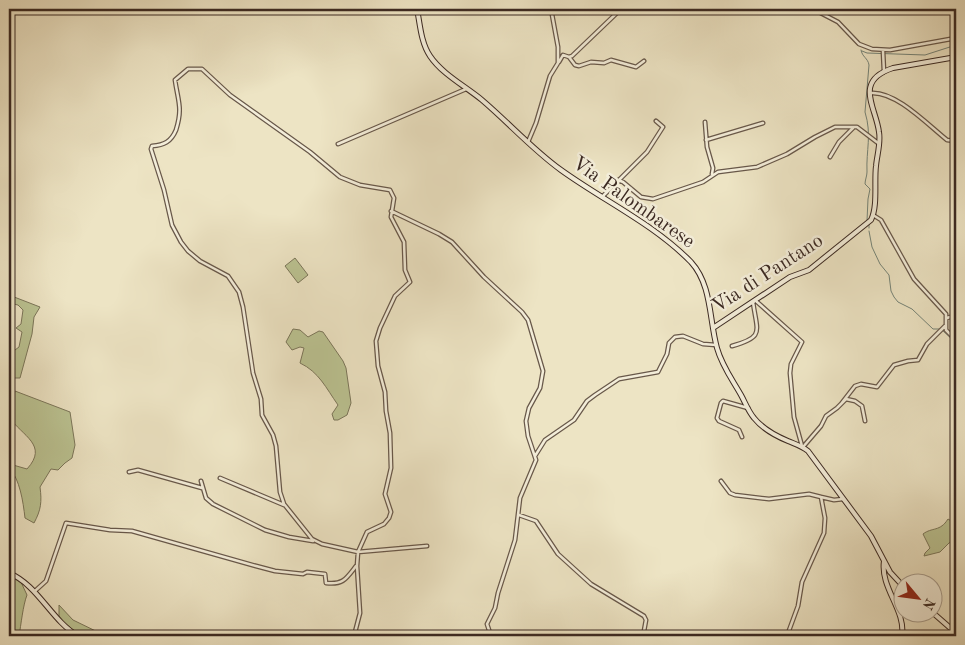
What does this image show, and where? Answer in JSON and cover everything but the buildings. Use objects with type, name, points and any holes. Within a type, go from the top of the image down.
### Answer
[{"type":"highway","points":[[900,9],[956,11]]},
{"type":"main road","name":"Via Palombarese","points":[[417,9],[423,40],[430,55],[439,66],[468,88],[555,166],[639,220],[692,264],[706,289],[716,344],[724,367],[753,418],[762,426],[810,453],[873,538],[892,574]]},
{"type":"main road","points":[[873,215],[879,144],[879,131],[869,93],[874,82],[884,72],[893,68],[956,57]]},
{"type":"main road","name":"Via di Pantano","points":[[713,328],[791,276],[808,270],[868,223],[873,215]]},
{"type":"main road","points":[[884,561],[884,572],[902,622],[902,636]]},
{"type":"main road","points":[[9,573],[21,579],[67,629],[78,636]]},
{"type":"main road","points":[[942,621],[956,633]]},
{"type":"street","points":[[551,9],[558,46],[558,63]]},
{"type":"street","points":[[570,58],[621,9]]},
{"type":"street","points":[[813,9],[839,23],[859,44],[883,51],[956,38]]},
{"type":"street","points":[[883,51],[884,72]]},
{"type":"street","points":[[528,142],[536,123],[550,74],[563,55],[579,66],[592,62],[603,63],[611,60],[636,66],[644,61]]},
{"type":"street","points":[[314,541],[281,499],[276,446],[262,415],[261,399],[254,373],[243,305],[239,292],[230,278],[195,257],[178,237],[172,225],[165,192],[151,149],[152,146],[163,145],[170,140],[179,119],[180,104],[176,78],[188,69],[203,69],[233,96],[309,151],[340,177],[360,185],[391,191],[394,199],[391,212],[393,222],[404,242],[404,270],[410,281],[393,298],[375,345],[378,368],[386,394],[386,410],[390,431],[391,468],[385,495],[391,507],[391,514],[384,524],[368,531],[358,552],[356,564],[360,611],[354,636]]},
{"type":"street","points":[[338,144],[468,88]]},
{"type":"street","points":[[869,93],[876,93],[894,99],[932,126],[947,140],[956,140]]},
{"type":"street","points":[[602,197],[652,146],[663,127],[656,121]]},
{"type":"street","points":[[705,122],[706,140],[713,169],[712,174]]},
{"type":"street","points":[[706,140],[763,123]]},
{"type":"street","points":[[618,180],[641,197],[650,199],[702,182],[712,174],[730,169],[756,168],[789,154],[833,128],[854,126],[879,144]]},
{"type":"street","points":[[830,157],[839,142],[854,126]]},
{"type":"street","points":[[391,212],[436,232],[452,242],[527,319],[542,371],[540,388],[528,410],[526,419],[527,434],[536,462],[520,498],[515,541],[498,593],[495,609],[487,624],[491,636]]},
{"type":"street","points":[[841,404],[854,386],[861,384],[877,387],[894,366],[918,360],[927,344],[945,326],[947,318],[945,313],[917,283],[881,220],[873,215]]},
{"type":"street","points":[[732,346],[751,341],[756,336],[754,302]]},
{"type":"street","points":[[754,302],[802,342],[791,365],[790,373],[794,417],[802,447]]},
{"type":"street","points":[[947,318],[956,315]]},
{"type":"street","points":[[945,326],[956,340]]},
{"type":"street","points":[[535,456],[544,441],[573,420],[586,402],[594,395],[619,379],[658,372],[667,353],[669,343],[674,338],[683,336],[703,344],[716,344]]},
{"type":"street","points":[[802,447],[821,426],[826,416],[847,399],[858,403],[863,408],[865,421]]},
{"type":"street","points":[[742,437],[739,430],[718,421],[717,418],[722,401],[748,408]]},
{"type":"street","points":[[129,472],[140,471],[203,489]]},
{"type":"street","points":[[220,478],[285,506]]},
{"type":"street","points":[[201,481],[206,498],[212,504],[255,526],[289,537],[358,552],[427,546]]},
{"type":"street","points":[[721,481],[730,493],[736,495],[771,499],[810,494],[834,500],[843,498]]},
{"type":"street","points":[[787,636],[798,606],[802,582],[824,533],[825,520],[821,497]]},
{"type":"street","points":[[519,515],[536,521],[558,554],[589,583],[644,616],[646,620],[644,632],[651,636]]},
{"type":"street","points":[[34,592],[46,581],[66,523],[110,530],[132,531],[275,571],[324,574],[326,583],[337,584],[342,581],[348,577],[356,564]]},
{"type":"green space","points":[[295,258],[308,275],[298,283],[285,266]]},
{"type":"green space","points":[[9,295],[40,307],[34,317],[32,334],[20,378],[9,378],[9,350],[15,350],[19,347],[22,332],[16,328],[21,324],[23,310],[18,305],[9,303]]},
{"type":"green space","points":[[293,329],[300,330],[308,337],[319,331],[323,332],[343,361],[346,368],[351,403],[347,415],[334,420],[332,414],[338,405],[317,376],[300,363],[304,348],[300,347],[292,350],[286,342]]},
{"type":"green space","points":[[15,391],[70,412],[75,445],[72,458],[58,470],[51,469],[40,487],[40,506],[34,523],[25,518],[18,484],[9,467],[9,460],[13,465],[27,469],[33,461],[35,453],[31,441],[9,417]]},
{"type":"green space","points":[[948,519],[956,524],[956,539],[940,552],[924,556],[930,548],[923,534],[939,528]]},
{"type":"green space","points":[[9,574],[20,580],[27,595],[19,636],[9,636]]},
{"type":"green space","points":[[59,605],[73,620],[106,636],[81,636],[59,617]]},
{"type":"waterway","points":[[862,51],[867,53],[925,55],[956,45]]},
{"type":"waterway","points":[[861,50],[869,65],[865,112],[868,135],[865,184],[870,189],[867,221]]},
{"type":"waterway","points":[[869,223],[869,228]]},
{"type":"waterway","points":[[869,231],[872,247],[880,264],[889,275],[891,291],[894,297],[898,302],[912,309],[933,329],[941,329],[956,343]]}]
